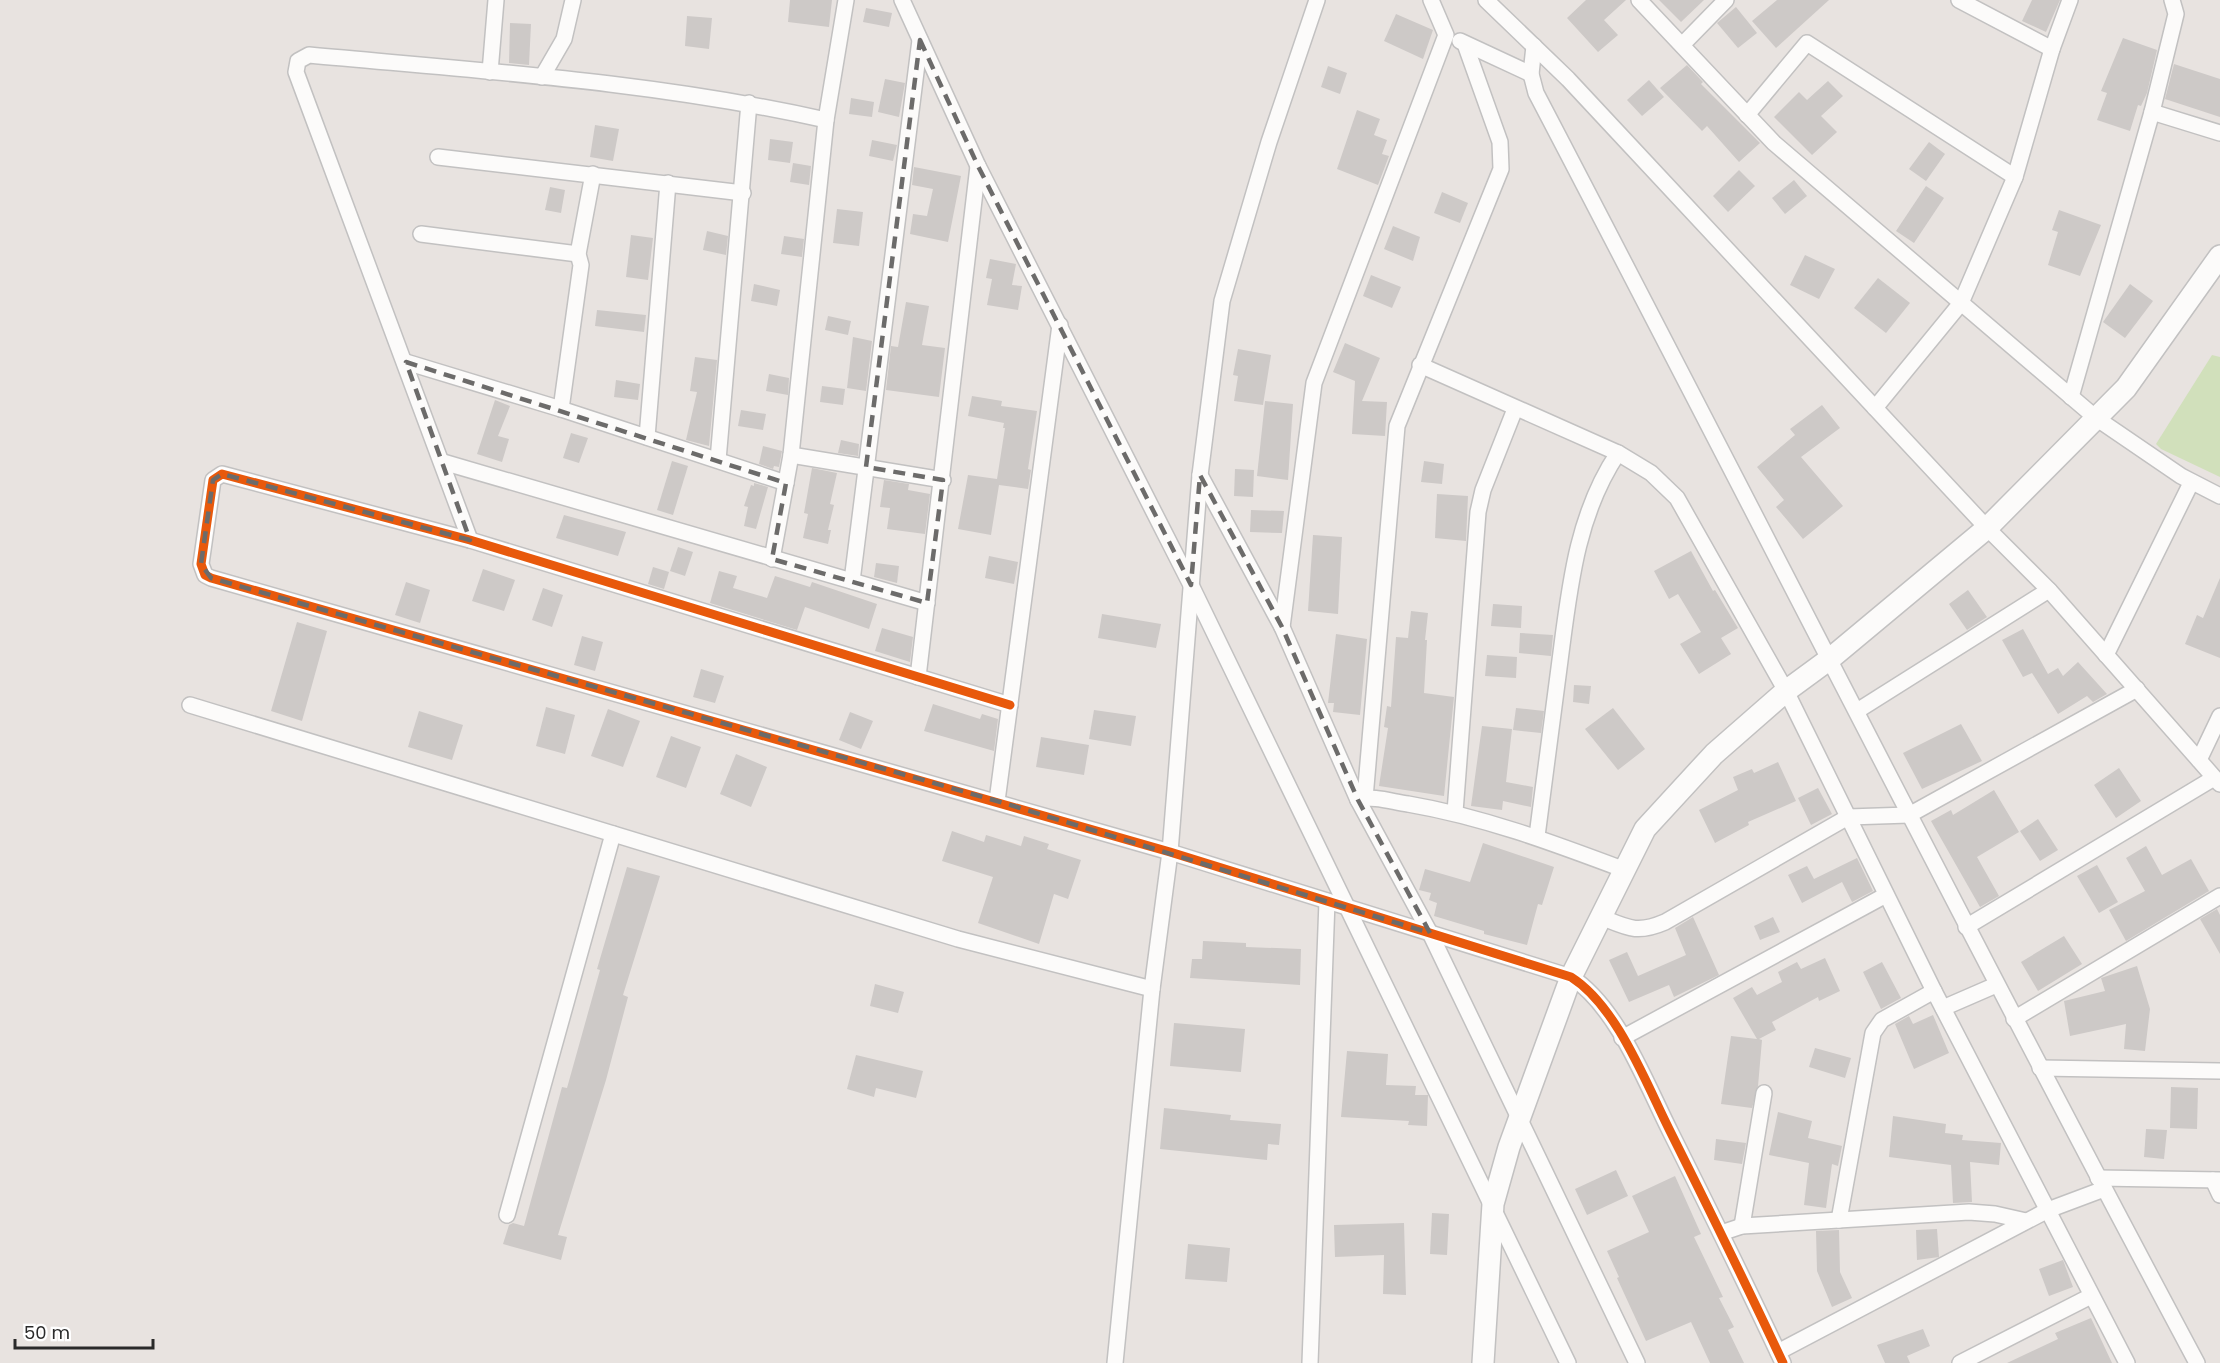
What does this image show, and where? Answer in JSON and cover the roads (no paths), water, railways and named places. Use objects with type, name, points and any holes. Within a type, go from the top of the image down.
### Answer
[{"type":"main road","points":[[1483,1363],[1493,1204],[1518,1117],[1571,977],[1646,830],[1714,754],[1786,691],[1831,658],[1987,528],[2126,388],[2220,256]]},
{"type":"street","points":[[490,72],[496,0]]},
{"type":"street","points":[[542,77],[564,39],[573,0]]},
{"type":"street","points":[[772,559],[791,455],[826,120],[846,0]]},
{"type":"street","points":[[902,0],[978,166],[1191,585],[1346,907],[1493,1204],[1568,1363]]},
{"type":"street","points":[[1115,1363],[1152,989],[1170,852],[1200,475],[1222,302],[1269,142],[1317,0]]},
{"type":"street","points":[[1431,0],[1446,35],[1531,74]]},
{"type":"street","points":[[1486,0],[1568,79],[1987,528],[2049,590],[2217,781],[1966,927]]},
{"type":"street","points":[[1639,0],[1774,143],[1961,303],[2096,418],[2192,483],[2220,495]]},
{"type":"street","points":[[1682,45],[1726,0]]},
{"type":"street","points":[[1959,0],[2052,49]]},
{"type":"street","points":[[1875,408],[1961,303],[2015,177],[2052,49],[2070,0]]},
{"type":"street","points":[[2071,396],[2152,112],[2176,14],[2172,0]]},
{"type":"street","points":[[1282,627],[1314,383],[1446,35]]},
{"type":"street","points":[[852,581],[920,40]]},
{"type":"street","points":[[1747,115],[1807,43],[2015,177]]},
{"type":"street","points":[[1361,799],[1395,436],[1399,417],[1501,169],[1500,142],[1465,44]]},
{"type":"street","points":[[1534,46],[1531,74],[1536,93],[1831,658],[1996,985],[2197,1363]]},
{"type":"street","points":[[471,540],[296,72],[298,61],[309,56],[542,77],[749,103],[826,120]]},
{"type":"street","points":[[718,460],[743,193],[749,103]]},
{"type":"street","points":[[2152,112],[2220,133]]},
{"type":"street","points":[[438,158],[743,193]]},
{"type":"street","points":[[918,677],[943,480],[978,166]]},
{"type":"street","points":[[561,409],[581,265],[578,254],[593,174]]},
{"type":"street","points":[[647,437],[668,183]]},
{"type":"street","points":[[421,234],[578,254]]},
{"type":"street","points":[[997,801],[1060,325]]},
{"type":"street","points":[[406,362],[561,409],[786,483]]},
{"type":"street","points":[[1420,365],[1618,453],[1651,473],[1677,498],[1786,691],[1934,991],[2127,1363]]},
{"type":"street","points":[[1455,812],[1478,512],[1483,490],[1515,409]]},
{"type":"street","points":[[1537,836],[1573,566],[1590,508],[1602,478],[1618,453]]},
{"type":"street","points":[[791,455],[943,480]]},
{"type":"street","points":[[443,462],[927,603]]},
{"type":"street","points":[[1010,705],[471,540],[222,474],[213,480],[201,564],[205,575],[212,578],[997,801],[1170,852],[1571,977],[1593,993],[1622,1038],[1722,1233],[1780,1358],[2026,1221],[2101,1183],[2216,1180],[2220,1195]]},
{"type":"street","points":[[1200,475],[1282,627],[1361,799],[1430,933],[1637,1363]]},
{"type":"street","points":[[2106,655],[2192,483]]},
{"type":"street","points":[[1857,711],[2049,590]]},
{"type":"street","points":[[1601,917],[1629,928],[1646,930],[1665,922],[1848,817],[1909,815],[2137,689]]},
{"type":"street","points":[[190,705],[958,939],[1152,989]]},
{"type":"street","points":[[2199,760],[2220,716]]},
{"type":"street","points":[[1361,799],[1455,812],[1537,836],[1624,870]]},
{"type":"street","points":[[507,1215],[613,834]]},
{"type":"street","points":[[1622,1038],[1886,895]]},
{"type":"street","points":[[2014,1019],[2220,896]]},
{"type":"street","points":[[1310,1363],[1327,901]]},
{"type":"street","points":[[1943,1008],[1996,985]]},
{"type":"street","points":[[1839,1220],[1873,1033],[1882,1020],[1934,991]]},
{"type":"street","points":[[2040,1068],[2220,1071]]},
{"type":"street","points":[[1742,1227],[1764,1094]]},
{"type":"street","points":[[1722,1233],[1742,1227],[1982,1212],[2026,1221]]},
{"type":"street","points":[[1960,1363],[2091,1296]]}]
